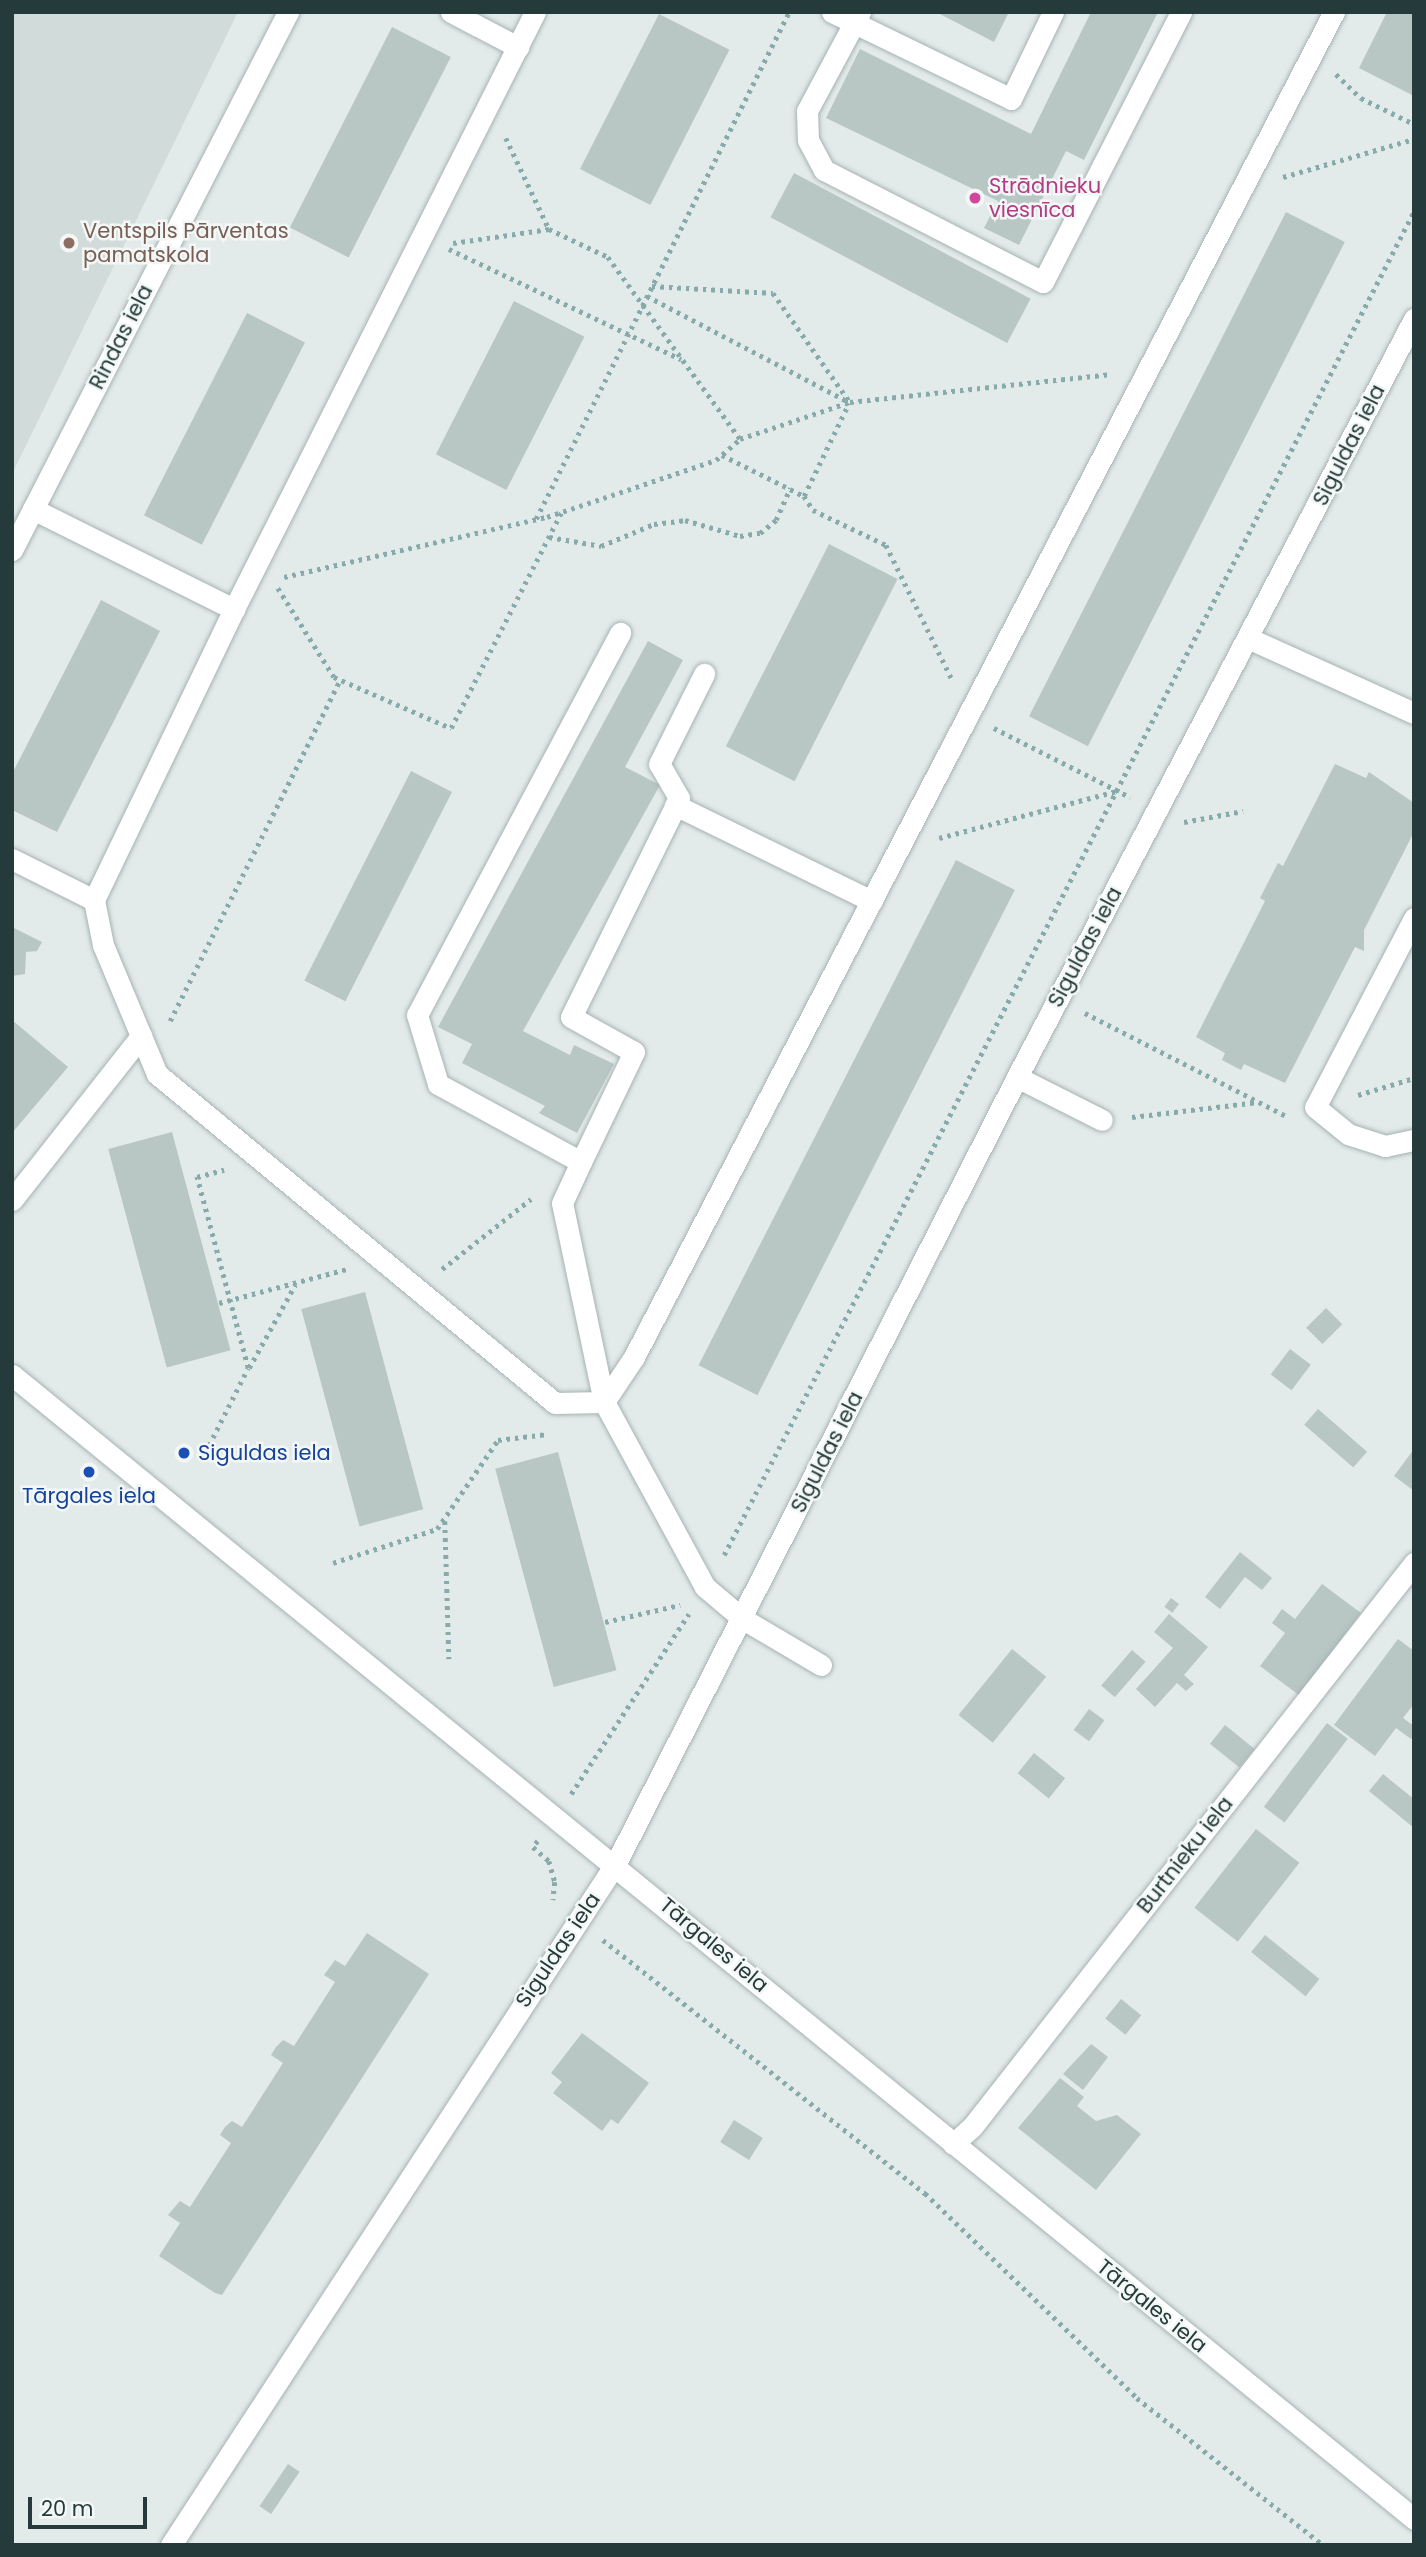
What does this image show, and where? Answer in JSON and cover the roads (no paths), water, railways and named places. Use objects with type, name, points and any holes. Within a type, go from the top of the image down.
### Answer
[{"type":"street","name":"Rindas iela","points":[[12,550],[288,12]]},
{"type":"street","points":[[451,12],[518,47]]},
{"type":"street","points":[[535,12],[234,609],[94,900],[103,945],[157,1074],[555,1403],[604,1402]]},
{"type":"street","points":[[832,12],[858,16],[1011,99],[1053,12]]},
{"type":"street","points":[[858,16],[807,111],[808,140],[824,170],[1044,282],[1181,12]]},
{"type":"street","points":[[604,1402],[634,1357],[1334,12]]},
{"type":"street","name":"Siguldas iela","points":[[171,2545],[616,1863],[743,1619],[1017,1077],[1250,639],[1414,319]]},
{"type":"street","points":[[33,509],[234,609]]},
{"type":"street","points":[[577,1171],[438,1084],[417,1015],[620,633]]},
{"type":"street","points":[[1250,639],[1414,713]]},
{"type":"street","points":[[704,674],[659,764],[679,798],[570,1017],[634,1052],[562,1203],[604,1402],[705,1587],[743,1619],[821,1665]]},
{"type":"street","points":[[675,805],[872,901]]},
{"type":"street","points":[[12,859],[94,900]]},
{"type":"street","points":[[1414,918],[1315,1107],[1348,1134],[1385,1146],[1414,1140]]},
{"type":"street","points":[[12,1200],[141,1036]]},
{"type":"street","points":[[1017,1077],[1102,1120]]},
{"type":"street","name":"Tārgales iela","points":[[12,1375],[553,1820],[616,1863],[953,2144],[1414,2519]]},
{"type":"street","name":"Burtnieku iela","points":[[953,2144],[972,2127],[1414,1563]]},
{"type":"place","name":"Strādnieku viesnīca","points":[[975,198]]},
{"type":"place","name":"Ventspils Pārventas pamatskola","points":[[69,243]]},
{"type":"place","name":"Siguldas iela","points":[[184,1453]]},
{"type":"place","name":"Tārgales iela","points":[[89,1472]]}]
